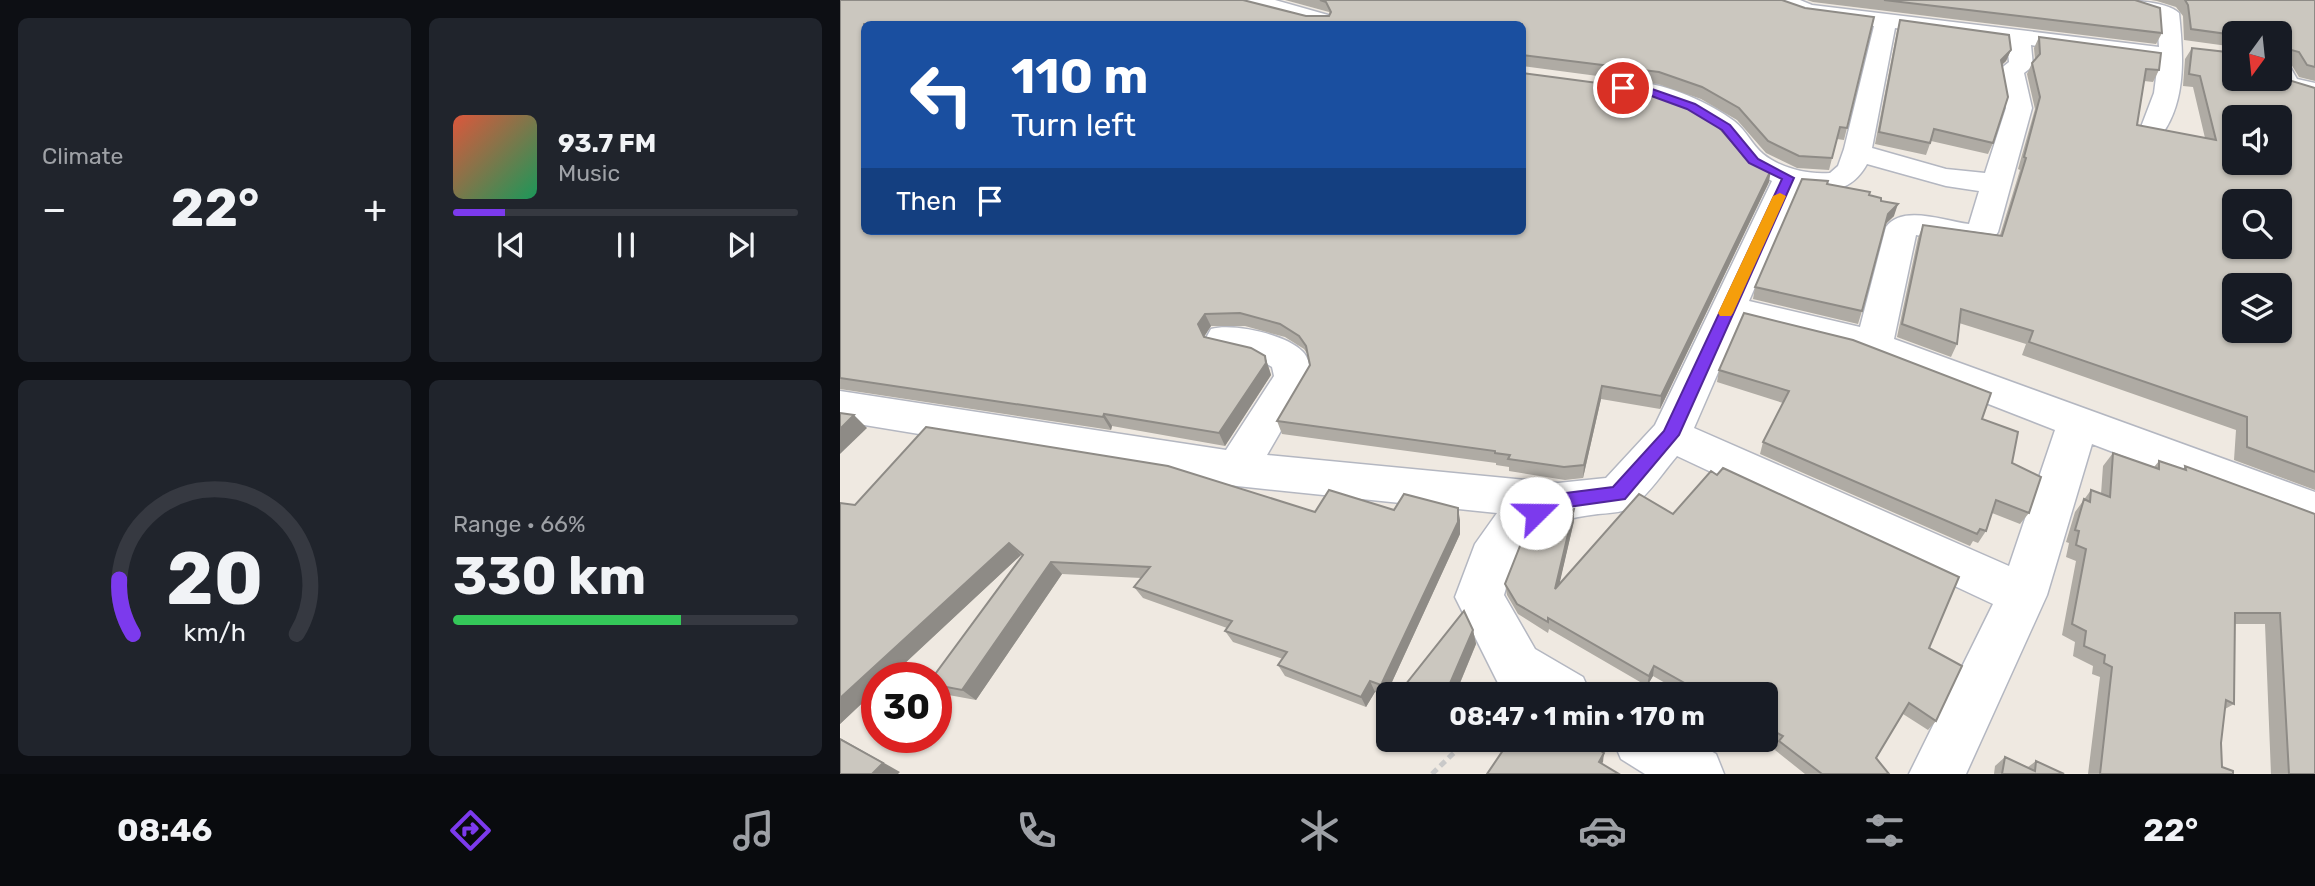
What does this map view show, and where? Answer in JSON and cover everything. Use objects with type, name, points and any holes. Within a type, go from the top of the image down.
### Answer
[{"type":"street","points":[[1237,0],[1302,13],[1320,21]]},
{"type":"street","points":[[1781,0],[1808,11],[2170,51],[2196,50]]},
{"type":"street","points":[[2113,0],[2138,3],[2168,13],[2170,51],[2167,93],[2154,127]]},
{"type":"street","points":[[1611,86],[1648,91],[1691,107],[1726,128],[1754,161],[1788,178],[1836,181],[1849,174],[1858,153],[1886,19]]},
{"type":"street","points":[[1874,345],[1902,227],[1908,224],[1968,234],[1982,232],[2019,108],[2011,70],[2021,66],[2018,35]]},
{"type":"street","points":[[2292,85],[2315,91]]},
{"type":"street","points":[[1858,153],[1962,180],[1982,183],[1997,181]]},
{"type":"street","points":[[840,406],[1237,469],[1558,501],[1618,494],[1671,435],[1788,178]]},
{"type":"street","points":[[1728,307],[1874,345],[2315,511]]},
{"type":"street","points":[[1224,338],[1268,348],[1289,360],[1293,377],[1237,469]]},
{"type":"street","points":[[1937,774],[2023,595],[2078,422]]},
{"type":"street","points":[[1671,435],[2023,595]]},
{"type":"street","points":[[1543,682],[1517,667],[1479,597],[1491,558],[1514,524],[1558,501]]},
{"type":"street","points":[[1660,752],[1696,774]]},
{"type":"path","points":[[1432,774],[1455,752]]},
{"type":"building","points":[[840,0],[1243,0],[1306,16],[1329,16],[1331,12],[1326,2],[1320,0],[1782,0],[1805,8],[1874,17],[1847,128],[1840,127],[1832,158],[1799,156],[1768,141],[1739,108],[1702,87],[1659,72],[1526,55],[1526,21],[861,21],[861,235],[1526,235],[1526,74],[1643,89],[1682,103],[1716,124],[1745,157],[1771,170],[1661,396],[1602,386],[1584,465],[1564,467],[1508,459],[1510,455],[1495,451],[1277,421],[1310,365],[1306,346],[1299,336],[1280,324],[1240,313],[1205,314],[1198,324],[1204,337],[1251,348],[1265,356],[1266,363],[1219,433],[1104,414],[1103,417],[840,378]]},
{"type":"building","points":[[1884,0],[2135,0],[2160,8],[2162,33]]},
{"type":"building","points":[[2185,0],[2315,0],[2315,67],[2307,65],[2299,52],[2292,50],[2292,21],[2222,21],[2222,33],[2191,29]]},
{"type":"building","points":[[1900,20],[2009,35],[2011,50],[2001,60],[2008,97],[1993,143],[1934,129],[1930,143],[1879,132]]},
{"type":"building","points":[[2039,37],[2161,53],[2159,70],[2146,69],[2137,125],[2216,140],[2200,76],[2189,74],[2192,48],[2222,51],[2222,91],[2292,91],[2292,81],[2315,88],[2315,472],[2247,447],[2247,417],[2029,342],[2033,331],[1961,309],[1957,344],[1902,324],[1923,225],[2002,236],[2026,158],[2024,157],[2040,97],[2032,63],[2040,54]]},
{"type":"building","points":[[1802,179],[1828,181],[1827,184],[1870,192],[1869,195],[1881,198],[1881,201],[1898,204],[1888,214],[1862,311],[1755,287]]},
{"type":"building","points":[[1744,313],[1853,340],[1991,393],[1982,419],[2018,432],[2012,463],[2041,477],[2029,513],[1996,500],[1986,531],[1980,529],[1977,534],[1763,442],[1789,391],[1719,370]]},
{"type":"building","points":[[840,413],[854,415],[840,429]]},
{"type":"building","points":[[926,427],[1168,466],[1315,512],[1329,490],[1394,510],[1404,494],[1458,508],[1458,522],[1382,682],[1370,681],[1361,697],[1278,665],[1287,652],[1225,631],[1232,621],[1134,587],[1150,567],[1051,562],[962,690],[952,688],[952,662],[944,662],[1023,555],[1009,543],[879,662],[861,662],[861,679],[840,698],[840,503],[855,505]]},
{"type":"building","points":[[2113,453],[2159,469],[2159,461],[2186,470],[2185,466],[2315,514],[2315,774],[2289,774],[2280,613],[2235,613],[2234,704],[2226,700],[2221,743],[2222,767],[2233,771],[2233,774],[2100,774],[2112,667],[2104,663],[2105,655],[2084,646],[2086,631],[2072,624],[2086,549],[2076,545],[2079,531],[2075,530],[2084,499],[2090,502],[2091,490],[2110,497]]},
{"type":"building","points":[[1723,468],[1959,577],[1929,648],[1962,666],[1936,721],[1909,703],[1876,758],[1889,774],[1822,774],[1779,741],[1783,736],[1778,733],[1778,682],[1683,682],[1654,666],[1649,676],[1548,618],[1548,622],[1517,604],[1505,584],[1520,546],[1537,526],[1547,519],[1574,509],[1555,589],[1639,494],[1673,514],[1711,471],[1717,475]]},
{"type":"building","points":[[1464,611],[1473,630],[1451,682],[1408,682]]},
{"type":"building","points":[[840,739],[883,763],[872,774],[840,774]]},
{"type":"building","points":[[1502,752],[1602,752],[1599,762],[1619,774],[1487,774]]},
{"type":"building","points":[[2005,757],[2035,771],[2036,761],[2064,774],[2002,774]]},
{"type":"slow traffic","points":[[1726,313],[1780,196]]},
{"type":"route","points":[[1536,513],[1558,501],[1618,494],[1671,435],[1788,178],[1754,161],[1726,128],[1691,107],[1648,91],[1623,88]]}]
